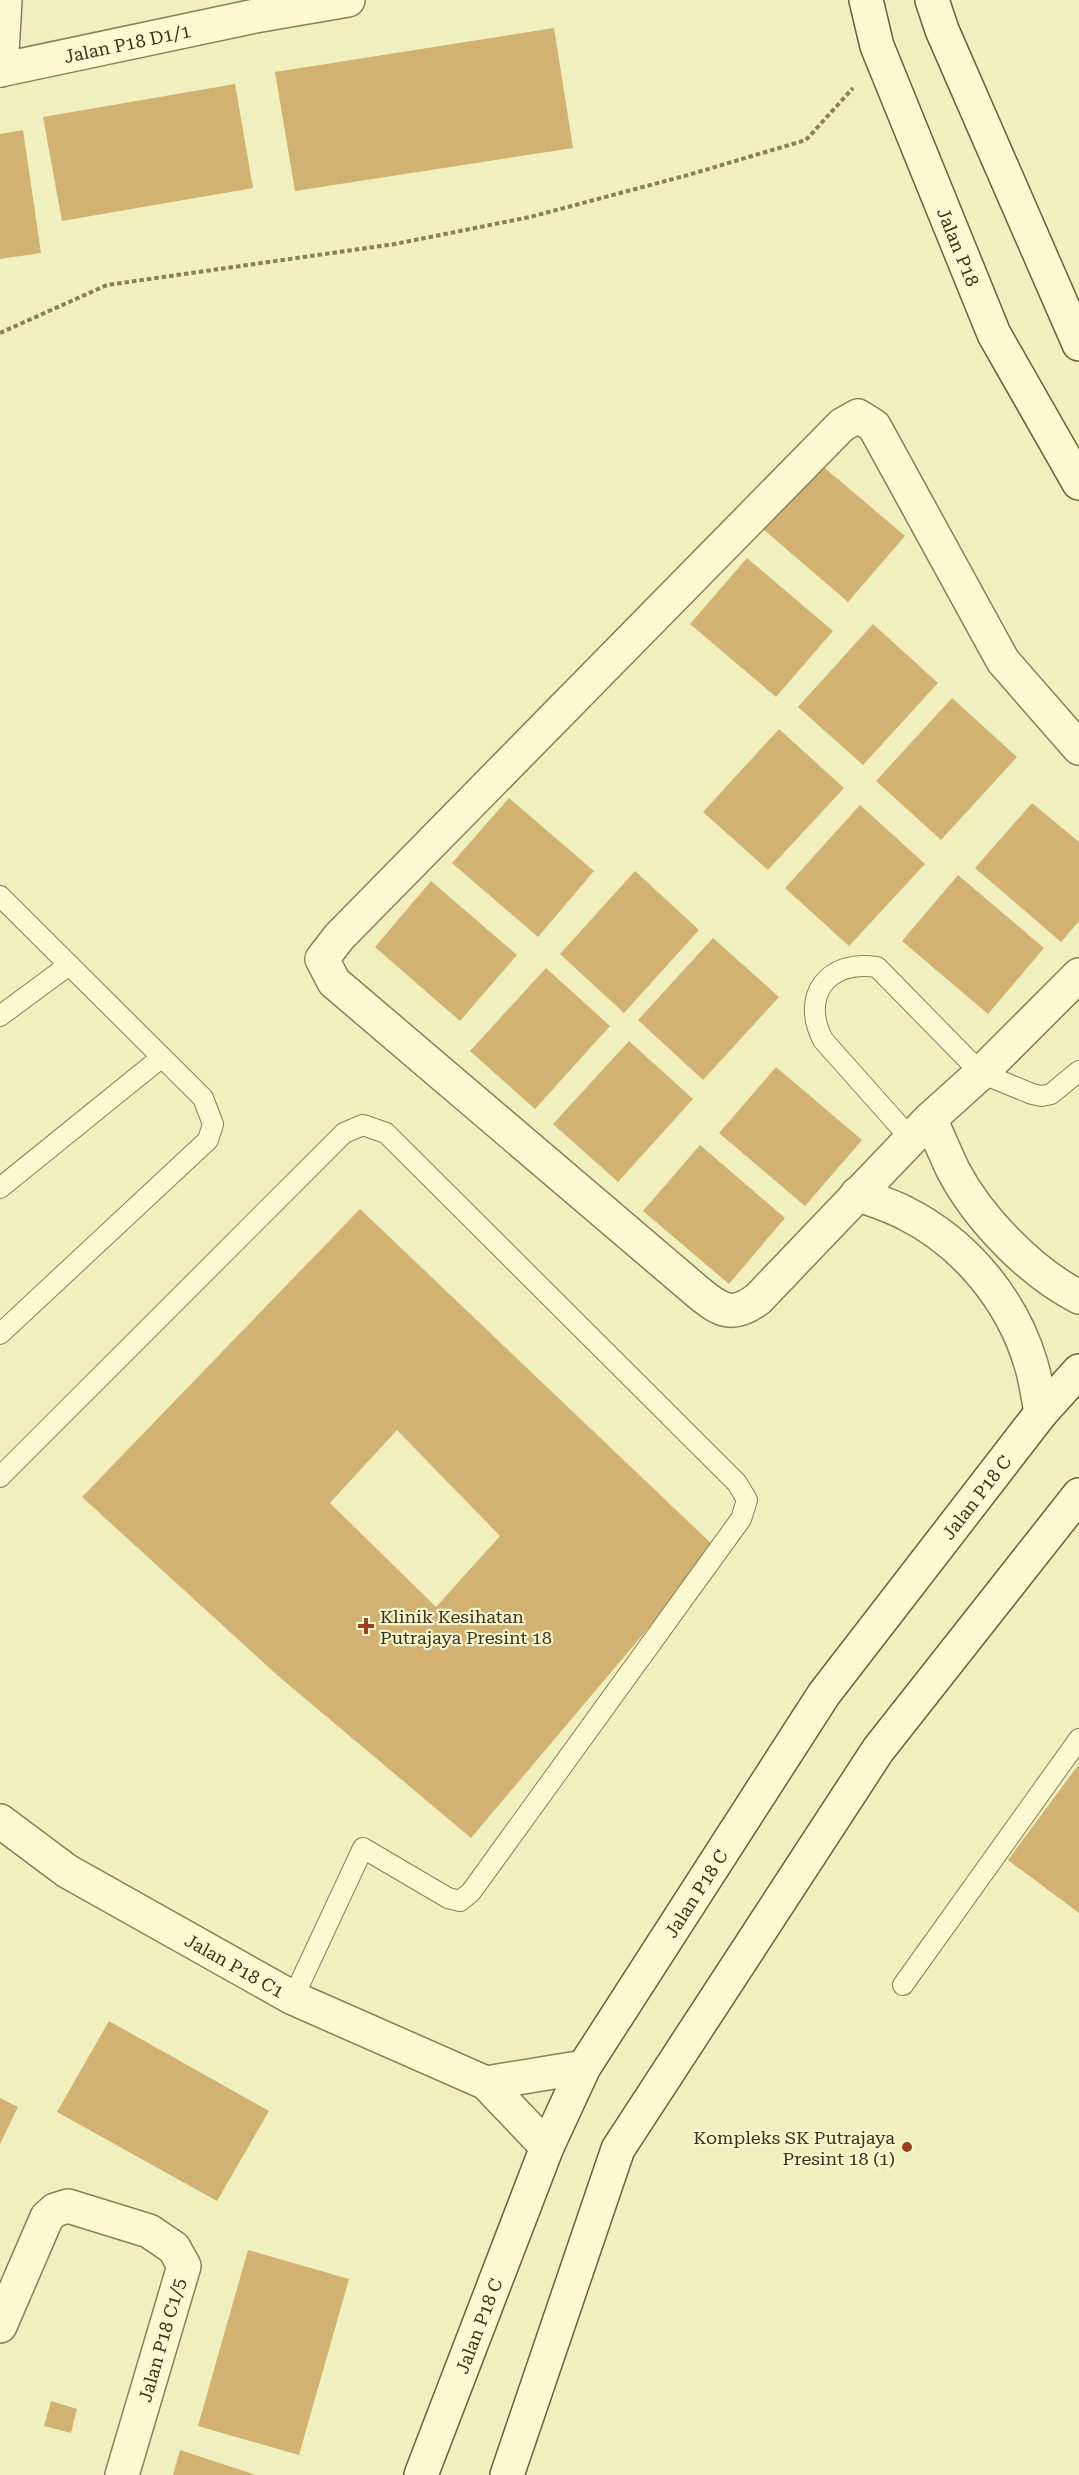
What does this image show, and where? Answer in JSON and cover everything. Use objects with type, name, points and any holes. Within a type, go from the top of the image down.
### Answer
[{"type":"street","name":"Jalan P18 D1/1","points":[[5,0],[0,70],[256,8],[348,0]]},
{"type":"street","name":"Jalan P18","points":[[866,0],[877,46],[994,334],[1079,483]]},
{"type":"street","points":[[932,0],[942,30],[1079,344]]},
{"type":"street","points":[[1079,748],[1003,661],[874,426],[858,416],[842,425],[339,937],[322,959],[334,982],[712,1304],[730,1311],[745,1309],[758,1299],[921,1129],[1079,975]]},
{"type":"street","points":[[921,1129],[987,1219],[1027,1261],[1079,1297]]},
{"type":"street","points":[[857,1194],[905,1213],[947,1240],[984,1275],[1012,1317],[1031,1364],[1041,1413]]},
{"type":"street","name":"Jalan P18 C","points":[[421,2475],[547,2147],[584,2067],[824,1694],[1041,1413],[1079,1371]]},
{"type":"street","points":[[507,2475],[618,2149],[878,1750],[1079,1495]]},
{"type":"street","name":"Jalan P18 C1","points":[[0,1821],[67,1871],[294,1998],[486,2083],[547,2147]]},
{"type":"street","points":[[486,2083],[584,2067]]},
{"type":"street","name":"Jalan P18 C1/5","points":[[0,2326],[46,2217],[55,2210],[68,2206],[150,2230],[174,2248],[184,2266],[122,2475]]},
{"type":"lane","points":[[0,896],[202,1098],[213,1124],[208,1140],[3,1324]]},
{"type":"lane","points":[[0,1016],[69,965]]},
{"type":"lane","points":[[921,1129],[823,1040],[817,1028],[814,1002],[819,989],[827,979],[850,965],[877,967],[981,1073],[1042,1096],[1051,1094],[1079,1071]]},
{"type":"lane","points":[[0,1188],[162,1057]]},
{"type":"lane","points":[[0,1477],[344,1133],[363,1125],[386,1133],[737,1483],[747,1500],[741,1520],[471,1892],[460,1901],[448,1898],[363,1848],[294,1998]]},
{"type":"lane","points":[[903,1985],[1079,1739]]},
{"type":"path","points":[[0,333],[107,285],[395,244],[530,217],[688,175],[806,140],[853,88],[877,46]]},
{"type":"building","points":[[554,28],[573,148],[295,191],[275,72]]},
{"type":"building","points":[[235,84],[253,188],[62,221],[43,117]]},
{"type":"building","points":[[23,130],[41,253],[0,259],[0,134]]},
{"type":"building","points":[[819,463],[905,536],[848,602],[763,529]]},
{"type":"building","points":[[747,558],[833,631],[776,697],[690,624]]},
{"type":"building","points":[[873,624],[938,683],[863,765],[798,707]]},
{"type":"building","points":[[952,698],[1017,757],[941,840],[876,781]]},
{"type":"building","points":[[779,729],[844,788],[768,870],[703,812]]},
{"type":"building","points":[[509,798],[594,871],[538,937],[452,863]]},
{"type":"building","points":[[1032,803],[1079,842],[1079,921],[1061,942],[975,868]]},
{"type":"building","points":[[860,805],[925,864],[849,946],[785,888]]},
{"type":"building","points":[[635,871],[699,930],[624,1013],[560,954]]},
{"type":"building","points":[[958,875],[1044,948],[988,1014],[902,941]]},
{"type":"building","points":[[431,881],[517,955],[460,1021],[375,947]]},
{"type":"building","points":[[713,938],[779,997],[703,1080],[638,1020]]},
{"type":"building","points":[[546,968],[610,1026],[535,1109],[470,1051]]},
{"type":"building","points":[[629,1041],[693,1099],[618,1182],[553,1124]]},
{"type":"building","points":[[776,1067],[862,1140],[805,1206],[719,1133]]},
{"type":"building","points":[[700,1145],[785,1218],[729,1284],[643,1211]]},
{"type":"building","points":[[360,1209],[716,1548],[471,1838],[277,1675],[82,1497]],"holes":[[[397,1430],[500,1536],[436,1607],[330,1503]]]},
{"type":"building","points":[[1079,1764],[1079,1913],[1008,1860]]},
{"type":"building","points":[[109,2021],[269,2111],[217,2201],[57,2112]]},
{"type":"building","points":[[0,2098],[18,2107],[0,2144]]},
{"type":"building","points":[[248,2250],[349,2279],[299,2455],[198,2426]]},
{"type":"building","points":[[51,2401],[77,2409],[71,2433],[44,2426]]},
{"type":"building","points":[[180,2450],[256,2475],[173,2475]]},
{"type":"place","name":"Klinik Kesihatan Putrajaya Presint 18","points":[[366,1626]]},
{"type":"place","name":"Kompleks SK Putrajaya Presint 18 (1)","points":[[907,2147]]}]
